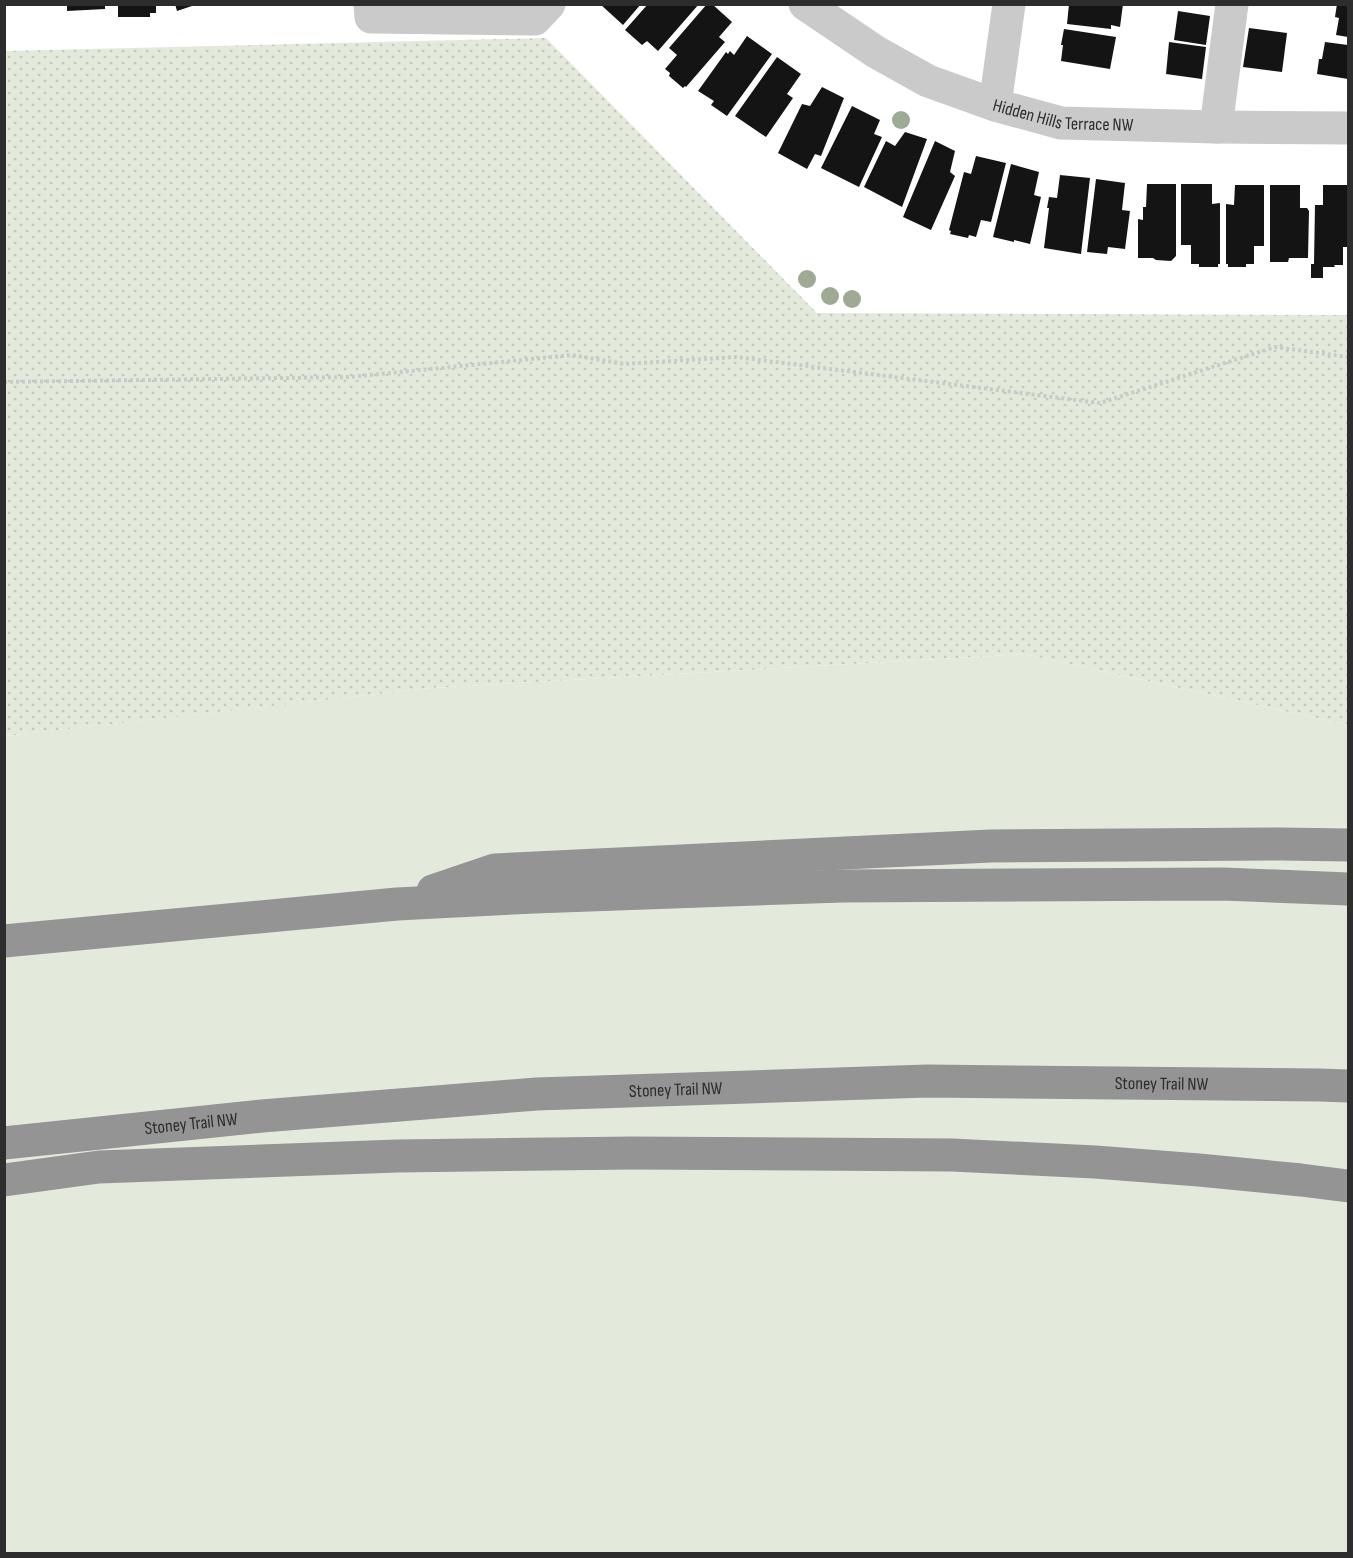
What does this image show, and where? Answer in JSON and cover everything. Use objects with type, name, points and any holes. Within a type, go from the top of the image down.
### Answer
[{"type":"highway","points":[[397,904],[495,870],[992,846],[1281,843],[1348,845]]},
{"type":"highway","points":[[4,941],[397,904],[534,897],[842,886],[1223,884],[1348,889]]},
{"type":"highway","name":"Stoney Trail NW","points":[[4,1143],[262,1116],[537,1095],[927,1081],[1348,1086]]},
{"type":"highway","points":[[4,1180],[99,1167],[397,1156],[632,1153],[988,1156],[1199,1170],[1348,1186]]},
{"type":"street","points":[[370,4],[371,17],[535,19],[549,4]]},
{"type":"street","name":"Hidden Hills Terrace NW","points":[[805,4],[876,52],[928,81],[995,105],[1062,123],[1348,128]]},
{"type":"street","points":[[995,105],[1009,4]]},
{"type":"street","points":[[1216,127],[1232,4]]},
{"type":"path","points":[[4,382],[350,377],[572,355],[624,364],[736,357],[1100,403],[1275,347],[1348,357]]},
{"type":"shaded area","points":[[546,38],[817,313],[1348,315],[1348,725],[1025,654],[430,688],[5,736],[5,51]]},
{"type":"shaded area","points":[[1025,654],[1348,725],[1348,1553],[5,1553],[4,736],[430,688]]},
{"type":"building","points":[[67,4],[105,4],[105,9],[67,11]]},
{"type":"building","points":[[118,4],[156,4],[156,13],[150,13],[150,17],[118,17]]},
{"type":"building","points":[[175,4],[195,4],[195,5],[177,11]]},
{"type":"building","points":[[600,4],[641,4],[623,25]]},
{"type":"building","points":[[648,4],[659,6],[661,4],[699,4],[658,51],[647,41],[642,45],[625,30]]},
{"type":"building","points":[[707,4],[712,4],[732,22],[719,37],[725,42],[683,88],[669,76],[670,73],[665,69],[677,55],[669,48]]},
{"type":"building","points":[[1069,4],[1123,4],[1120,27],[1111,25],[1111,29],[1067,24]]},
{"type":"building","points":[[1337,4],[1348,4],[1348,37],[1336,35],[1339,18],[1335,17]]},
{"type":"building","points":[[1178,11],[1210,16],[1206,45],[1174,40]]},
{"type":"building","points":[[1249,28],[1287,33],[1282,72],[1243,67]]},
{"type":"building","points":[[1064,29],[1116,37],[1110,69],[1061,61]]},
{"type":"building","points":[[747,36],[772,54],[727,116],[711,105],[714,101],[698,91],[726,52],[728,54],[730,51],[734,55]]},
{"type":"building","points":[[1169,42],[1206,47],[1202,79],[1166,74]]},
{"type":"building","points":[[1325,42],[1348,45],[1348,79],[1317,74]]},
{"type":"building","points":[[777,57],[801,74],[787,94],[793,98],[766,137],[735,116]]},
{"type":"building","points":[[822,87],[844,98],[821,156],[815,154],[807,169],[778,153],[802,104],[810,106]]},
{"type":"building","points":[[852,106],[880,120],[874,134],[882,137],[859,187],[821,168]]},
{"type":"building","points":[[905,132],[927,139],[902,207],[864,187],[886,141],[895,146]]},
{"type":"building","points":[[935,141],[955,151],[950,172],[955,176],[931,230],[903,217]]},
{"type":"building","points":[[976,156],[1006,163],[991,222],[981,220],[976,237],[969,235],[968,238],[950,234],[949,230],[964,172],[971,174]]},
{"type":"building","points":[[1011,164],[1039,172],[1034,195],[1041,197],[1030,244],[993,237]]},
{"type":"building","points":[[1060,175],[1090,178],[1081,254],[1044,248],[1049,197],[1057,198]]},
{"type":"building","points":[[1096,179],[1125,183],[1122,210],[1130,211],[1125,249],[1108,247],[1107,254],[1087,252]]},
{"type":"building","points":[[1147,184],[1176,184],[1176,256],[1171,261],[1138,258],[1138,219],[1143,220]]},
{"type":"building","points":[[1181,184],[1212,184],[1212,204],[1220,203],[1220,264],[1218,267],[1199,267],[1199,264],[1191,264],[1191,245],[1181,245]]},
{"type":"building","points":[[1235,185],[1264,185],[1264,246],[1254,246],[1254,264],[1246,264],[1246,267],[1228,267],[1226,264],[1226,204],[1234,205]]},
{"type":"building","points":[[1270,185],[1300,185],[1300,208],[1307,208],[1309,211],[1308,258],[1289,258],[1288,262],[1270,262]]},
{"type":"building","points":[[1323,185],[1348,185],[1348,247],[1343,247],[1343,265],[1323,267],[1323,278],[1311,278],[1311,264],[1314,264],[1315,205],[1323,205]]}]
